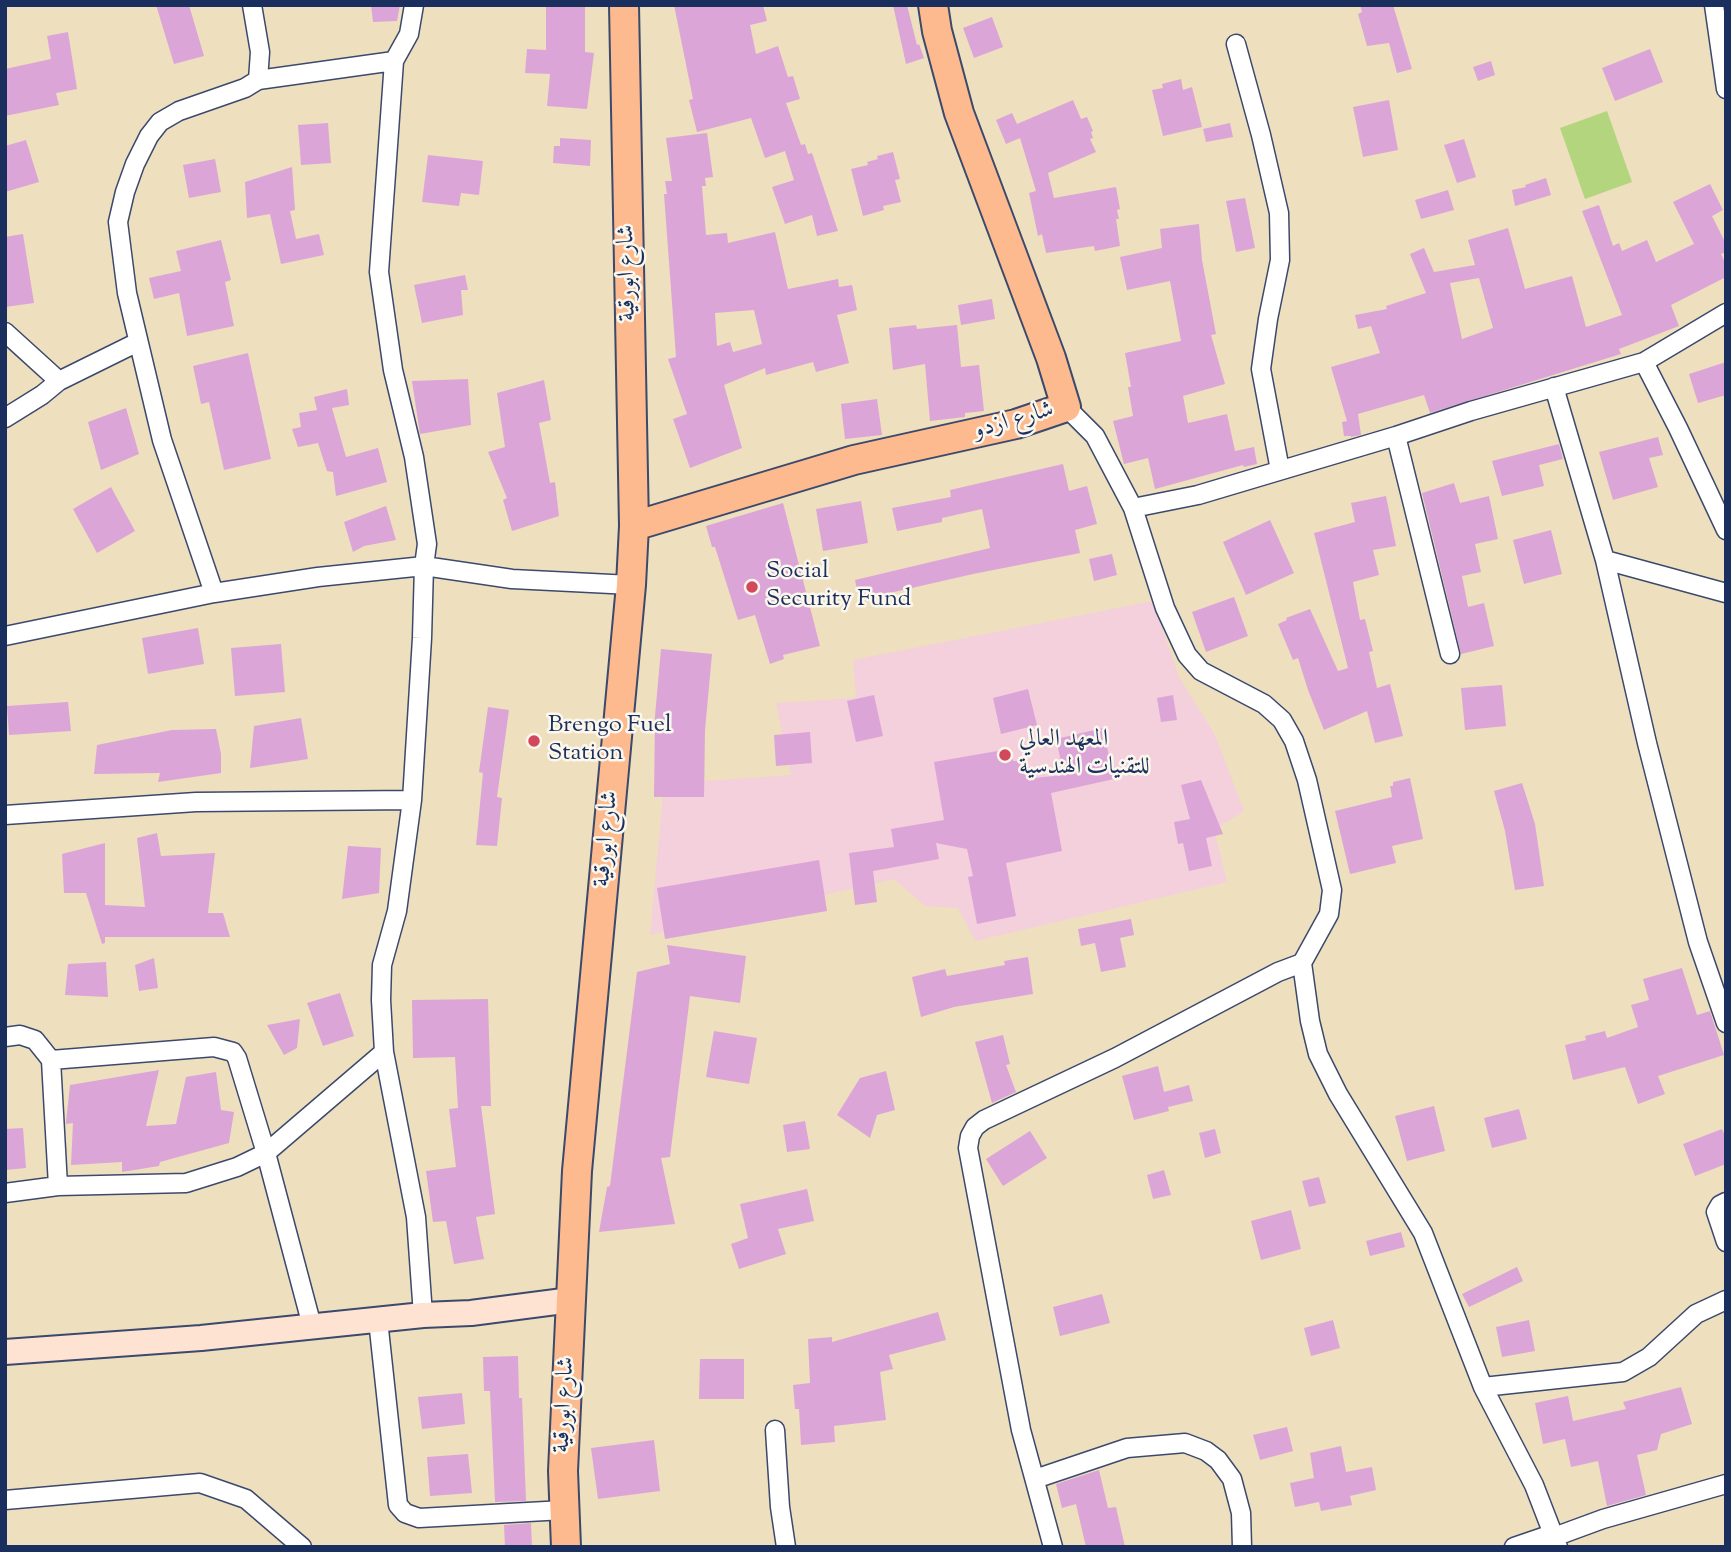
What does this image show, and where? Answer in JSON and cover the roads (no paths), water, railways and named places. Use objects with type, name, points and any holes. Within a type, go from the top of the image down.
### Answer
[{"type":"main road","name":"شارع ابورقية","points":[[566,1547],[563,1471],[577,1171],[631,585],[634,526],[624,5]]},
{"type":"main road","name":"شارع ازدو","points":[[634,526],[854,460],[1016,424],[1066,407],[1051,358],[959,113],[937,31],[933,5]]},
{"type":"main road","points":[[5,1352],[201,1338],[422,1315],[471,1313],[571,1300]]},
{"type":"street","points":[[252,5],[260,52],[258,80]]},
{"type":"street","points":[[414,5],[410,34],[394,61],[379,272],[393,369],[414,457],[427,544],[412,800],[397,911],[382,965],[380,1000],[384,1052],[416,1217],[422,1315]]},
{"type":"street","points":[[1714,5],[1726,89]]},
{"type":"street","points":[[1236,44],[1279,213],[1280,260],[1261,369],[1280,470]]},
{"type":"street","points":[[214,593],[162,440],[127,293],[118,222],[135,164],[149,136],[160,122],[179,111],[245,88],[258,80],[394,61]]},
{"type":"street","points":[[1133,508],[1198,495],[1644,362],[1726,313]]},
{"type":"street","points":[[5,332],[59,381]]},
{"type":"street","points":[[5,418],[59,381],[138,342]]},
{"type":"street","points":[[1644,362],[1726,530]]},
{"type":"street","points":[[1554,387],[1605,560],[1653,770],[1698,942],[1726,1023]]},
{"type":"street","points":[[1066,407],[1096,436],[1133,508],[1165,608],[1187,655],[1201,671],[1264,704],[1282,720],[1294,741],[1307,780],[1332,890],[1329,914],[1302,963],[1310,1021],[1318,1054],[1338,1094],[1423,1233],[1483,1387],[1534,1485],[1555,1539]]},
{"type":"street","points":[[1396,436],[1450,654]]},
{"type":"street","points":[[1605,560],[1726,593]]},
{"type":"street","points":[[5,636],[214,593],[318,577],[424,566],[512,579],[631,585]]},
{"type":"street","points":[[5,815],[196,802],[412,800]]},
{"type":"street","points":[[1053,1547],[1021,1430],[968,1148],[970,1136],[975,1127],[984,1120],[1115,1058],[1278,972],[1302,963]]},
{"type":"street","points":[[5,1037],[20,1035],[35,1040],[51,1060],[58,1186]]},
{"type":"street","points":[[51,1060],[214,1047],[233,1052],[266,1153],[312,1326]]},
{"type":"street","points":[[5,1193],[58,1186],[186,1183],[237,1167],[266,1153],[384,1052]]},
{"type":"street","points":[[1726,1202],[1720,1205],[1716,1212],[1726,1242]]},
{"type":"street","points":[[1483,1387],[1623,1372],[1649,1357],[1696,1314],[1726,1300]]},
{"type":"street","points":[[378,1320],[398,1504],[405,1513],[419,1518],[564,1510]]},
{"type":"street","points":[[775,1430],[780,1507],[786,1547]]},
{"type":"street","points":[[1035,1479],[1127,1448],[1185,1443],[1206,1451],[1218,1460],[1231,1479],[1241,1513],[1242,1547]]},
{"type":"street","points":[[5,1500],[200,1483],[246,1499],[302,1547]]},
{"type":"street","points":[[1514,1547],[1555,1539],[1604,1519],[1726,1484]]},
{"type":"place","name":"Social Security Fund","points":[[752,587]]},
{"type":"place","name":"Brengo Fuel Station","points":[[534,741]]},
{"type":"place","name":"المعهد العالي للتقنيات الهندسية","points":[[1005,755]]}]
